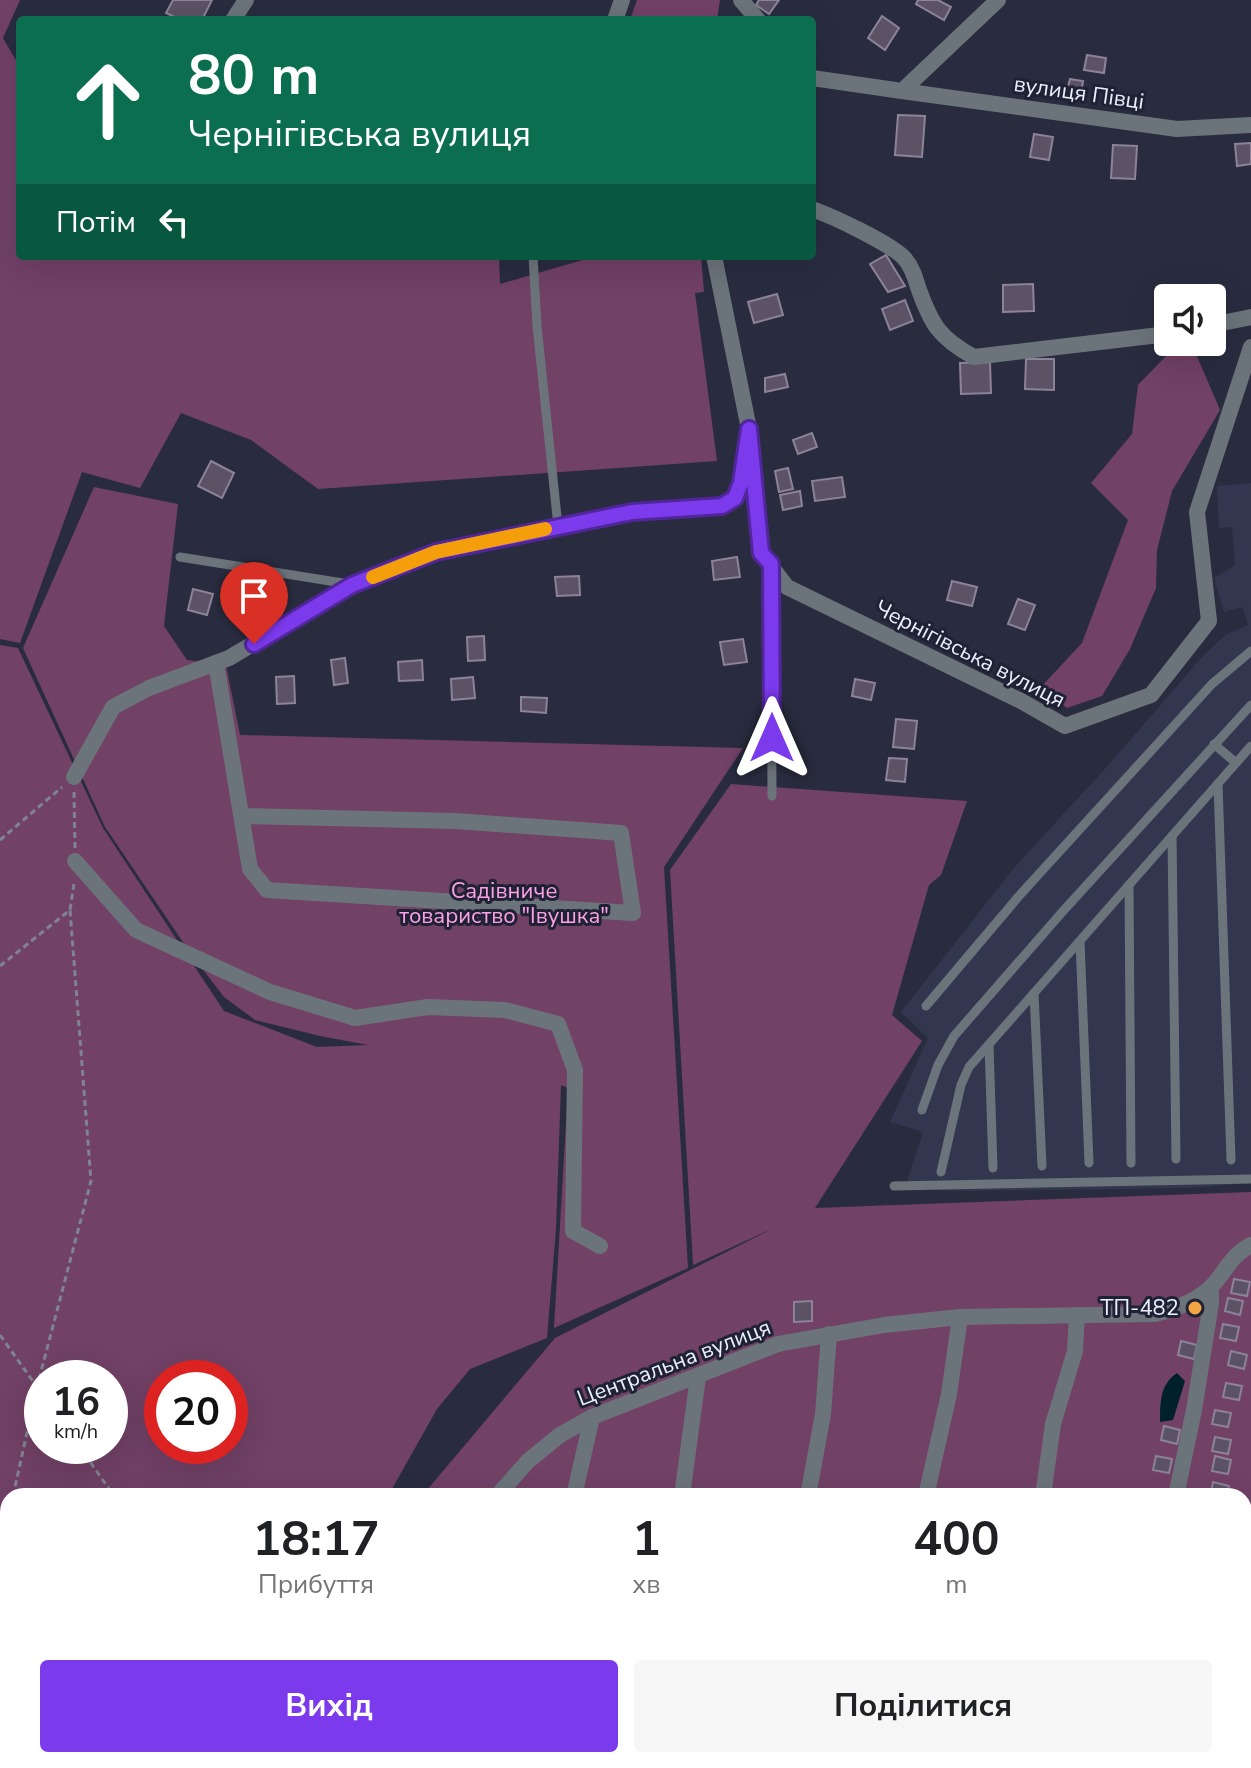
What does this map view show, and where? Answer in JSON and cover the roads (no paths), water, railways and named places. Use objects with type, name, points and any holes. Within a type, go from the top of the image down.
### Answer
[{"type":"street","points":[[741,0],[755,16]]},
{"type":"street","points":[[816,79],[902,91],[998,0]]},
{"type":"street","name":"вулиця Півці","points":[[902,91],[1177,129],[1251,125]]},
{"type":"street","points":[[816,210],[835,217],[903,257],[912,271],[930,320],[949,344],[974,357],[1154,336]]},
{"type":"street","name":"Чернігівська вулиця","points":[[715,260],[749,429],[761,553],[787,587],[1021,701],[1065,726],[1151,695],[1209,621],[1197,512],[1251,347]]},
{"type":"street","points":[[1226,322],[1251,317]]},
{"type":"street","points":[[74,777],[113,707],[149,688],[229,658],[352,585],[436,552],[632,512],[722,506],[735,498],[741,483],[749,429]]},
{"type":"street","points":[[216,663],[241,816],[250,869],[267,890],[633,913],[621,833],[456,821],[241,816]]},
{"type":"street","points":[[75,861],[136,930],[270,992],[355,1018],[428,1007],[505,1010],[558,1024],[575,1070],[573,1231],[600,1246]]},
{"type":"street","name":"Центральна вулиця","points":[[504,1488],[528,1461],[560,1435],[592,1417],[778,1344],[829,1334],[960,1317],[1155,1314],[1178,1308],[1211,1287],[1237,1252],[1251,1245]]},
{"type":"street","points":[[1178,1488],[1194,1410],[1211,1287]]},
{"type":"street","points":[[1044,1488],[1053,1424],[1075,1351],[1077,1315]]},
{"type":"street","points":[[928,1488],[949,1394],[960,1317]]},
{"type":"street","points":[[809,1488],[823,1414],[829,1334]]},
{"type":"street","points":[[683,1488],[698,1377]]},
{"type":"street","points":[[576,1488],[592,1417]]},
{"type":"lane","points":[[533,260],[558,526]]},
{"type":"lane","points":[[180,557],[352,585]]},
{"type":"lane","points":[[771,564],[772,796]]},
{"type":"lane","points":[[926,1006],[1019,896],[1212,684],[1251,651]]},
{"type":"lane","points":[[922,1110],[938,1065],[954,1036],[1074,898],[1251,705]]},
{"type":"lane","points":[[1214,744],[1236,763]]},
{"type":"lane","points":[[941,1172],[961,1085],[969,1067],[1251,746]]},
{"type":"lane","points":[[1218,784],[1231,1160]]},
{"type":"lane","points":[[1172,836],[1176,1159]]},
{"type":"lane","points":[[1129,885],[1131,1163]]},
{"type":"lane","points":[[1080,941],[1089,1163]]},
{"type":"lane","points":[[1034,993],[1042,1166]]},
{"type":"lane","points":[[989,1045],[993,1168]]},
{"type":"lane","points":[[894,1186],[1251,1179]]},
{"type":"place","name":"ТП-482","points":[[1195,1308]]},
{"type":"park label","name":"Садівниче товариство \"Івушка\"","points":[[504,904]]}]
